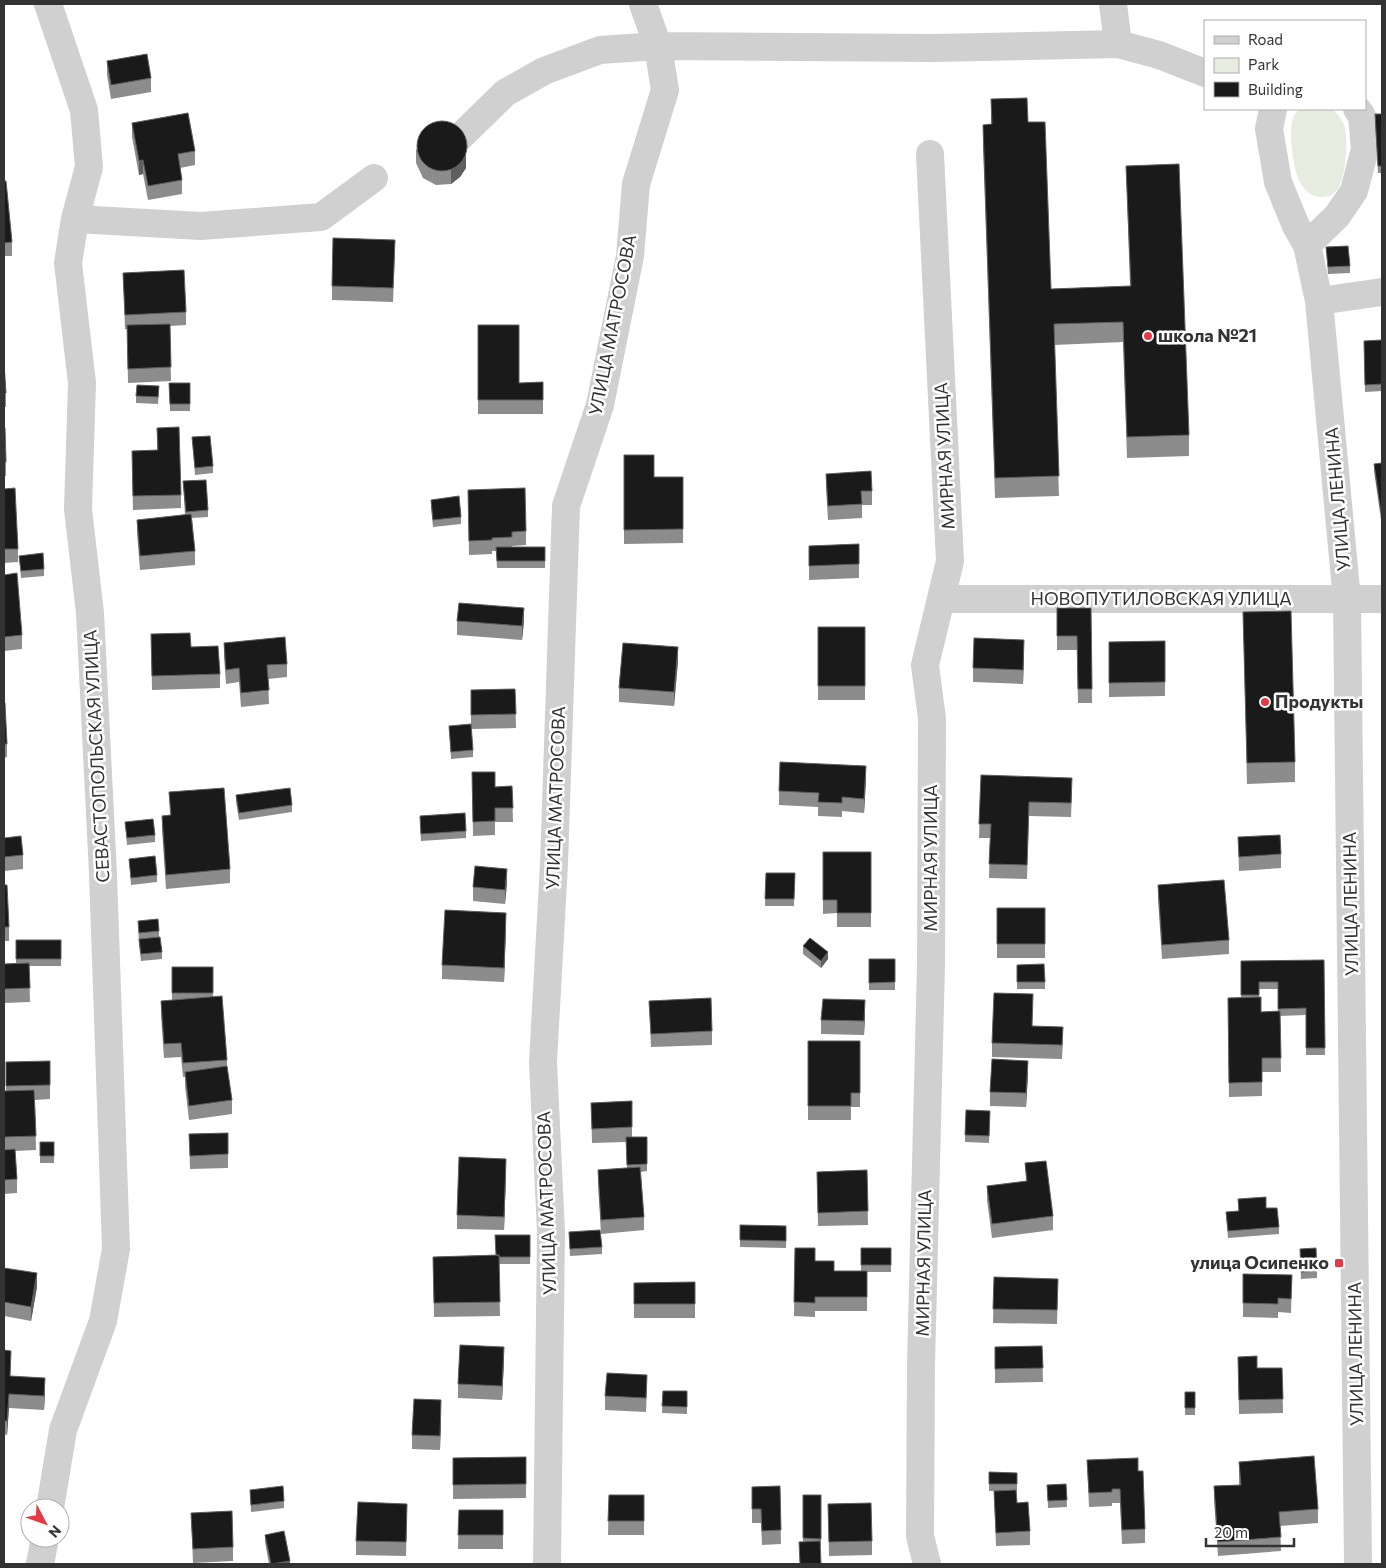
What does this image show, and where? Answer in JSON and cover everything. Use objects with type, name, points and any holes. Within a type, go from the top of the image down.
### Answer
[{"type":"street","name":"СЕВАСТОПОЛЬСКАЯ УЛИЦА","points":[[48,4],[84,110],[90,167],[75,219],[68,263],[82,383],[78,509],[90,613],[103,874],[116,1249],[103,1321],[63,1430],[52,1498]]},
{"type":"street","name":"УЛИЦА МАТРОСОВА","points":[[548,1564],[551,1232],[543,1062],[554,864],[566,506],[600,405],[630,256],[636,184],[665,90],[658,46],[643,4]]},
{"type":"street","points":[[1113,4],[1118,44]]},
{"type":"street","points":[[459,138],[505,93],[544,71],[600,50],[658,46],[934,48],[1118,44],[1159,55],[1204,72]]},
{"type":"street","name":"УЛИЦА ЛЕНИНА","points":[[1273,110],[1269,129],[1278,182],[1296,226],[1308,245],[1319,301],[1347,600],[1358,1564]]},
{"type":"street","points":[[1308,245],[1337,216],[1354,191],[1365,149],[1362,116],[1358,110]]},
{"type":"street","name":"МИРНАЯ УЛИЦА","points":[[927,1564],[920,1536],[921,1365],[931,945],[932,719],[925,665],[950,561],[930,154]]},
{"type":"street","points":[[75,219],[201,226],[321,217],[374,178]]},
{"type":"street","points":[[1319,301],[1382,292]]},
{"type":"street","name":"НОВОПУТИЛОВСКАЯ УЛИЦА","points":[[941,599],[1382,599]]},
{"type":"street","points":[[40,1564],[43,1548]]},
{"type":"green space","points":[[1298,110],[1334,110],[1344,125],[1346,131],[1346,159],[1344,169],[1339,186],[1329,196],[1319,197],[1312,195],[1306,191],[1298,178],[1291,138],[1291,127]]},
{"type":"building","points":[[147,54],[151,78],[111,85],[107,61]]},
{"type":"building","points":[[1027,98],[1028,122],[1045,122],[1051,289],[1131,286],[1126,166],[1179,164],[1189,435],[1127,437],[1123,322],[1054,324],[1059,476],[995,478],[983,125],[992,124],[991,99]]},
{"type":"building","points":[[188,113],[195,151],[178,154],[182,180],[148,186],[143,160],[139,161],[132,123]]},
{"type":"building","points":[[1375,114],[1382,114],[1382,166],[1378,166]]},
{"type":"building","points":[[442,121],[451,123],[462,132],[467,146],[465,155],[456,166],[442,171],[433,169],[422,160],[417,146],[419,137],[428,126]]},
{"type":"building","points":[[4,181],[6,181],[12,242],[4,243]]},
{"type":"building","points":[[333,238],[395,240],[393,288],[332,286]]},
{"type":"building","points":[[1348,246],[1350,266],[1328,267],[1326,247]]},
{"type":"building","points":[[184,270],[186,312],[125,315],[123,273]]},
{"type":"building","points":[[170,324],[171,367],[128,369],[127,325]]},
{"type":"building","points":[[478,325],[519,325],[519,383],[543,382],[543,400],[478,400]]},
{"type":"building","points":[[1382,340],[1382,384],[1365,385],[1364,341]]},
{"type":"building","points":[[4,364],[6,393],[4,393]]},
{"type":"building","points":[[169,383],[190,383],[190,404],[170,404]]},
{"type":"building","points":[[137,385],[159,386],[158,397],[136,396]]},
{"type":"building","points":[[179,427],[181,495],[133,496],[132,451],[158,450],[157,428]]},
{"type":"building","points":[[4,429],[6,462],[4,462]]},
{"type":"building","points":[[210,436],[213,466],[195,468],[192,437]]},
{"type":"building","points":[[624,455],[654,455],[654,477],[683,477],[683,529],[624,530]]},
{"type":"building","points":[[1382,463],[1382,513],[1381,513],[1374,464]]},
{"type":"building","points":[[871,471],[872,491],[861,491],[862,504],[828,506],[826,474]]},
{"type":"building","points":[[206,480],[208,510],[186,512],[183,481]]},
{"type":"building","points":[[15,488],[18,549],[4,549],[4,489]]},
{"type":"building","points":[[525,488],[526,531],[512,532],[512,537],[469,541],[468,490]]},
{"type":"building","points":[[459,496],[461,517],[433,520],[431,500]]},
{"type":"building","points":[[191,514],[195,551],[140,556],[137,520]]},
{"type":"building","points":[[859,544],[859,564],[809,566],[809,546]]},
{"type":"building","points":[[496,547],[545,547],[545,561],[497,561]]},
{"type":"building","points":[[43,553],[44,569],[21,571],[19,556]]},
{"type":"building","points":[[17,573],[22,635],[4,637],[4,575]]},
{"type":"building","points":[[459,603],[524,608],[522,626],[457,621]]},
{"type":"building","points":[[1057,608],[1091,608],[1092,689],[1078,689],[1077,636],[1057,636]]},
{"type":"building","points":[[1291,611],[1295,762],[1247,763],[1243,612]]},
{"type":"building","points":[[818,627],[865,627],[865,686],[818,686]]},
{"type":"building","points":[[190,633],[191,647],[218,646],[220,674],[152,676],[151,634]]},
{"type":"building","points":[[285,637],[287,664],[267,665],[269,690],[241,693],[239,668],[226,670],[224,643]]},
{"type":"building","points":[[974,638],[1024,640],[1023,670],[973,668]]},
{"type":"building","points":[[1165,641],[1165,682],[1109,683],[1109,642]]},
{"type":"building","points":[[623,643],[678,647],[674,692],[619,688]]},
{"type":"building","points":[[515,689],[516,714],[471,715],[471,690]]},
{"type":"building","points":[[5,703],[7,744],[4,744]]},
{"type":"building","points":[[471,724],[473,750],[451,752],[449,726]]},
{"type":"building","points":[[780,762],[866,766],[864,799],[842,797],[842,803],[818,802],[819,793],[779,791]]},
{"type":"building","points":[[472,772],[495,772],[495,787],[512,786],[513,808],[495,808],[495,821],[473,822]]},
{"type":"building","points":[[981,775],[1072,778],[1071,803],[1029,802],[1027,865],[989,864],[991,824],[979,824]]},
{"type":"building","points":[[224,788],[230,869],[166,875],[162,816],[171,815],[169,792]]},
{"type":"building","points":[[290,788],[292,805],[239,813],[236,795]]},
{"type":"building","points":[[465,813],[466,831],[421,834],[420,816]]},
{"type":"building","points":[[153,819],[155,835],[127,838],[125,822]]},
{"type":"building","points":[[1280,835],[1281,854],[1239,857],[1238,837]]},
{"type":"building","points":[[21,836],[23,855],[4,857],[4,838]]},
{"type":"building","points":[[823,852],[871,852],[871,913],[837,913],[837,900],[823,900]]},
{"type":"building","points":[[155,856],[157,875],[131,878],[129,859]]},
{"type":"building","points":[[475,866],[507,869],[505,890],[473,887]]},
{"type":"building","points":[[766,873],[795,873],[794,899],[765,899]]},
{"type":"building","points":[[1224,880],[1229,940],[1162,945],[1158,885]]},
{"type":"building","points":[[4,885],[7,885],[9,927],[4,927]]},
{"type":"building","points":[[997,908],[1045,908],[1045,944],[997,944]]},
{"type":"building","points":[[445,910],[506,913],[504,968],[442,965]]},
{"type":"building","points":[[158,919],[159,931],[139,933],[138,921]]},
{"type":"building","points":[[160,937],[162,952],[141,954],[139,939]]},
{"type":"building","points":[[810,938],[828,952],[821,961],[803,946]]},
{"type":"building","points":[[16,940],[61,940],[61,959],[16,959]]},
{"type":"building","points":[[869,959],[895,959],[895,982],[869,983]]},
{"type":"building","points":[[1324,960],[1325,1048],[1306,1048],[1306,1008],[1278,1009],[1278,982],[1259,982],[1259,995],[1241,995],[1241,961]]},
{"type":"building","points":[[29,963],[30,988],[4,989],[4,964]]},
{"type":"building","points":[[1044,964],[1045,982],[1017,982],[1017,965]]},
{"type":"building","points":[[172,967],[213,967],[213,993],[172,993]]},
{"type":"building","points":[[994,993],[1033,994],[1032,1026],[1063,1027],[1062,1045],[992,1043]]},
{"type":"building","points":[[222,996],[227,1060],[183,1063],[181,1043],[164,1044],[161,1001]]},
{"type":"building","points":[[1261,997],[1261,1012],[1280,1011],[1281,1058],[1262,1058],[1262,1082],[1229,1083],[1228,998]]},
{"type":"building","points":[[711,998],[712,1031],[651,1034],[649,1001]]},
{"type":"building","points":[[823,999],[865,1000],[864,1021],[821,1020]]},
{"type":"building","points":[[808,1041],[860,1041],[860,1093],[851,1093],[851,1106],[808,1106]]},
{"type":"building","points":[[992,1059],[1028,1061],[1026,1093],[990,1092]]},
{"type":"building","points":[[50,1061],[50,1085],[6,1086],[6,1062]]},
{"type":"building","points":[[227,1066],[232,1100],[189,1106],[185,1072]]},
{"type":"building","points":[[34,1090],[36,1136],[4,1137],[4,1091]]},
{"type":"building","points":[[632,1101],[632,1127],[592,1129],[591,1103]]},
{"type":"building","points":[[966,1110],[990,1111],[989,1136],[965,1135]]},
{"type":"building","points":[[228,1133],[228,1154],[190,1156],[189,1134]]},
{"type":"building","points":[[626,1137],[647,1137],[647,1164],[627,1165]]},
{"type":"building","points":[[40,1142],[54,1142],[54,1156],[40,1156]]},
{"type":"building","points":[[15,1149],[17,1179],[4,1180],[4,1150]]},
{"type":"building","points":[[459,1157],[506,1159],[504,1217],[457,1215]]},
{"type":"building","points":[[1046,1161],[1053,1216],[992,1224],[987,1186],[1027,1181],[1025,1163]]},
{"type":"building","points":[[640,1167],[644,1217],[601,1220],[598,1170]]},
{"type":"building","points":[[867,1170],[868,1211],[818,1213],[817,1172]]},
{"type":"building","points":[[1266,1197],[1266,1208],[1277,1208],[1279,1227],[1228,1231],[1226,1212],[1239,1211],[1238,1199]]},
{"type":"building","points":[[740,1225],[786,1226],[786,1241],[740,1240]]},
{"type":"building","points":[[600,1230],[602,1247],[570,1249],[569,1232]]},
{"type":"building","points":[[495,1235],[530,1235],[530,1257],[499,1257],[499,1255],[496,1255]]},
{"type":"building","points":[[795,1248],[815,1248],[815,1261],[834,1261],[834,1271],[867,1271],[867,1297],[815,1297],[815,1303],[794,1302]]},
{"type":"building","points":[[861,1248],[891,1248],[891,1265],[861,1265]]},
{"type":"building","points":[[1316,1248],[1317,1271],[1301,1272],[1300,1249]]},
{"type":"building","points":[[499,1255],[500,1302],[434,1303],[433,1257]]},
{"type":"building","points":[[4,1268],[37,1273],[31,1307],[4,1302]]},
{"type":"building","points":[[1243,1274],[1292,1275],[1291,1299],[1278,1298],[1278,1304],[1243,1303]]},
{"type":"building","points":[[994,1277],[1058,1279],[1057,1310],[993,1309]]},
{"type":"building","points":[[695,1282],[695,1304],[634,1304],[634,1283]]},
{"type":"building","points":[[460,1345],[504,1347],[502,1386],[458,1384]]},
{"type":"building","points":[[1042,1346],[1043,1368],[995,1369],[995,1347]]},
{"type":"building","points":[[4,1350],[11,1351],[10,1376],[45,1378],[44,1396],[9,1394],[7,1421],[4,1421]]},
{"type":"building","points":[[1257,1356],[1257,1368],[1282,1368],[1283,1399],[1239,1400],[1238,1357]]},
{"type":"building","points":[[607,1373],[647,1375],[646,1398],[605,1396]]},
{"type":"building","points":[[663,1391],[687,1391],[687,1407],[662,1406]]},
{"type":"building","points":[[1185,1392],[1195,1392],[1195,1408],[1185,1408]]},
{"type":"building","points":[[414,1399],[441,1400],[440,1436],[412,1435]]},
{"type":"building","points":[[1314,1456],[1318,1509],[1279,1512],[1281,1537],[1218,1542],[1214,1486],[1241,1485],[1239,1462]]},
{"type":"building","points":[[526,1457],[526,1484],[453,1485],[453,1458]]},
{"type":"building","points":[[1138,1458],[1138,1471],[1143,1471],[1145,1529],[1122,1530],[1120,1489],[1112,1489],[1112,1492],[1089,1493],[1087,1460]]},
{"type":"building","points":[[989,1472],[1017,1473],[1017,1484],[989,1484]]},
{"type":"building","points":[[1066,1484],[1067,1500],[1048,1501],[1047,1485]]},
{"type":"building","points":[[283,1486],[284,1501],[251,1505],[250,1490]]},
{"type":"building","points":[[780,1486],[781,1530],[762,1531],[761,1509],[752,1509],[752,1487]]},
{"type":"building","points":[[1016,1490],[1017,1503],[1028,1502],[1030,1531],[996,1533],[994,1491]]},
{"type":"building","points":[[609,1495],[644,1495],[644,1521],[608,1521]]},
{"type":"building","points":[[803,1495],[821,1495],[821,1539],[803,1538]]},
{"type":"building","points":[[358,1502],[407,1504],[406,1542],[356,1541]]},
{"type":"building","points":[[871,1503],[872,1541],[829,1542],[828,1504]]},
{"type":"building","points":[[459,1510],[503,1510],[503,1535],[458,1535]]},
{"type":"building","points":[[232,1511],[233,1547],[193,1549],[191,1513]]},
{"type":"building","points":[[284,1531],[290,1561],[271,1564],[265,1535]]},
{"type":"building","points":[[820,1541],[821,1564],[800,1564],[799,1542]]},
{"type":"place","name":"школа №21","points":[[1148,336]]},
{"type":"place","name":"Продукты","points":[[1265,702]]},
{"type":"place","name":"улица Осипенко","points":[[1339,1263]]}]
